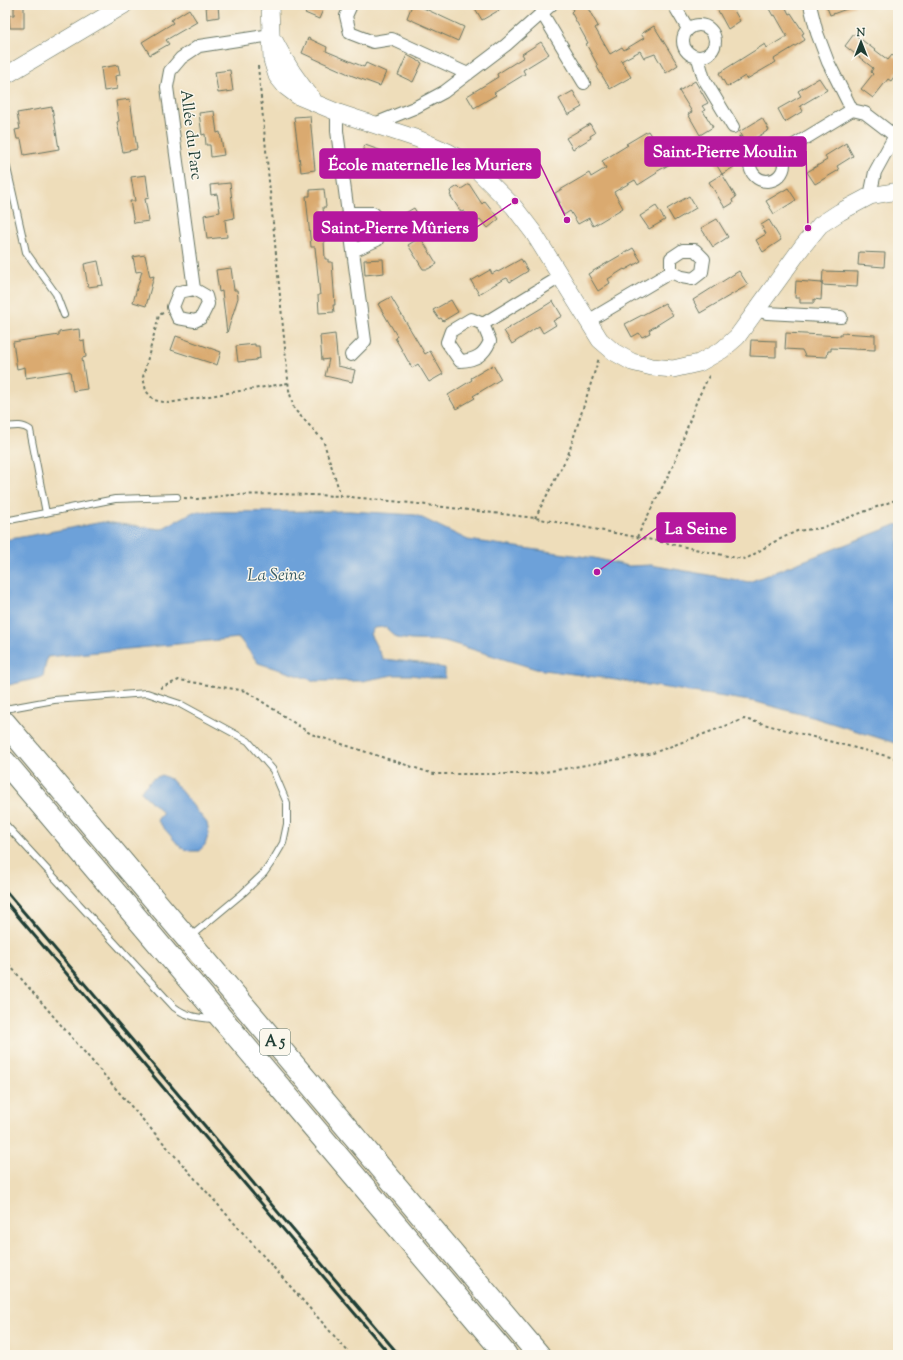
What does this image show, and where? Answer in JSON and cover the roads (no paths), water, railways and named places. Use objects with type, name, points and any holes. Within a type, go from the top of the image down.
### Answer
[{"type":"highway","name":"A 5","points":[[8,726],[539,1355]]},
{"type":"highway","name":"A 5","points":[[5,762],[506,1355]]},
{"type":"street","points":[[5,76],[124,5]]},
{"type":"street","points":[[270,5],[271,34],[289,69],[299,84],[316,102],[339,113],[372,125],[418,139],[448,152],[476,169],[514,207],[533,232],[600,340],[614,352],[632,362],[652,367],[673,369],[699,363],[722,350],[737,338],[802,247],[820,225],[840,212],[870,196],[898,191]]},
{"type":"street","points":[[351,5],[346,16],[350,33],[372,42],[392,39],[468,74]]},
{"type":"street","points":[[674,5],[688,29]]},
{"type":"street","points":[[810,5],[816,33],[852,110]]},
{"type":"street","points":[[372,125],[414,108],[444,92],[506,45],[547,9],[584,83]]},
{"type":"street","points":[[695,25],[703,25],[710,29],[715,36],[716,44],[713,51],[706,56],[698,58],[689,55],[684,47],[683,38],[688,29],[695,25]]},
{"type":"street","name":"Allée du Parc","points":[[194,289],[167,87],[170,71],[181,58],[199,46],[271,34]]},
{"type":"street","points":[[698,58],[704,79],[733,127]]},
{"type":"street","points":[[781,153],[852,110],[865,113],[897,132],[875,172],[870,196]]},
{"type":"street","points":[[339,113],[337,117],[337,131],[365,340],[351,355]]},
{"type":"street","points":[[765,146],[774,148],[781,153],[784,159],[784,166],[778,178],[765,181],[758,179],[753,175],[749,162],[751,156],[757,149],[765,146]]},
{"type":"street","points":[[348,214],[373,212],[379,219],[377,240],[353,251]]},
{"type":"street","points":[[588,321],[671,272]]},
{"type":"street","points":[[483,324],[560,277]]},
{"type":"street","points":[[194,289],[206,296],[208,304],[201,318],[194,321],[178,318],[173,307],[179,292],[194,289]]},
{"type":"street","points":[[756,310],[841,317]]},
{"type":"lane","points":[[5,159],[26,252],[56,294],[64,315]]},
{"type":"lane","points":[[5,427],[18,425],[26,427],[30,430],[46,513]]},
{"type":"lane","points":[[5,521],[114,499],[177,497]]},
{"type":"lane","points":[[5,709],[54,700],[146,693],[180,704],[248,741],[274,770],[287,803],[286,833],[282,843],[264,873],[188,940]]},
{"type":"lane","points":[[5,824],[174,1007],[182,1013],[190,1016],[224,1020]]},
{"type":"water","points":[[350,511],[416,515],[468,540],[594,558],[629,566],[651,565],[749,582],[898,524],[898,744],[812,717],[756,702],[536,669],[445,641],[397,638],[385,627],[374,628],[370,634],[383,659],[419,663],[445,668],[445,678],[393,675],[362,681],[315,681],[258,663],[239,638],[47,657],[43,677],[5,686],[5,540],[103,522],[161,529],[193,512]]},
{"type":"water","points":[[162,775],[172,780],[207,823],[209,833],[205,845],[199,851],[190,851],[181,848],[157,820],[163,813],[140,791],[152,779]]},
{"type":"railway","points":[[5,890],[399,1355]]},
{"type":"railway","points":[[5,901],[390,1355]]},
{"type":"place","name":"Saint-Pierre Mûriers","points":[[515,201]]},
{"type":"place","name":"École maternelle les Muriers","points":[[567,220]]},
{"type":"place","name":"Saint-Pierre Moulin","points":[[808,228]]},
{"type":"place","name":"La Seine","points":[[597,572]]}]
